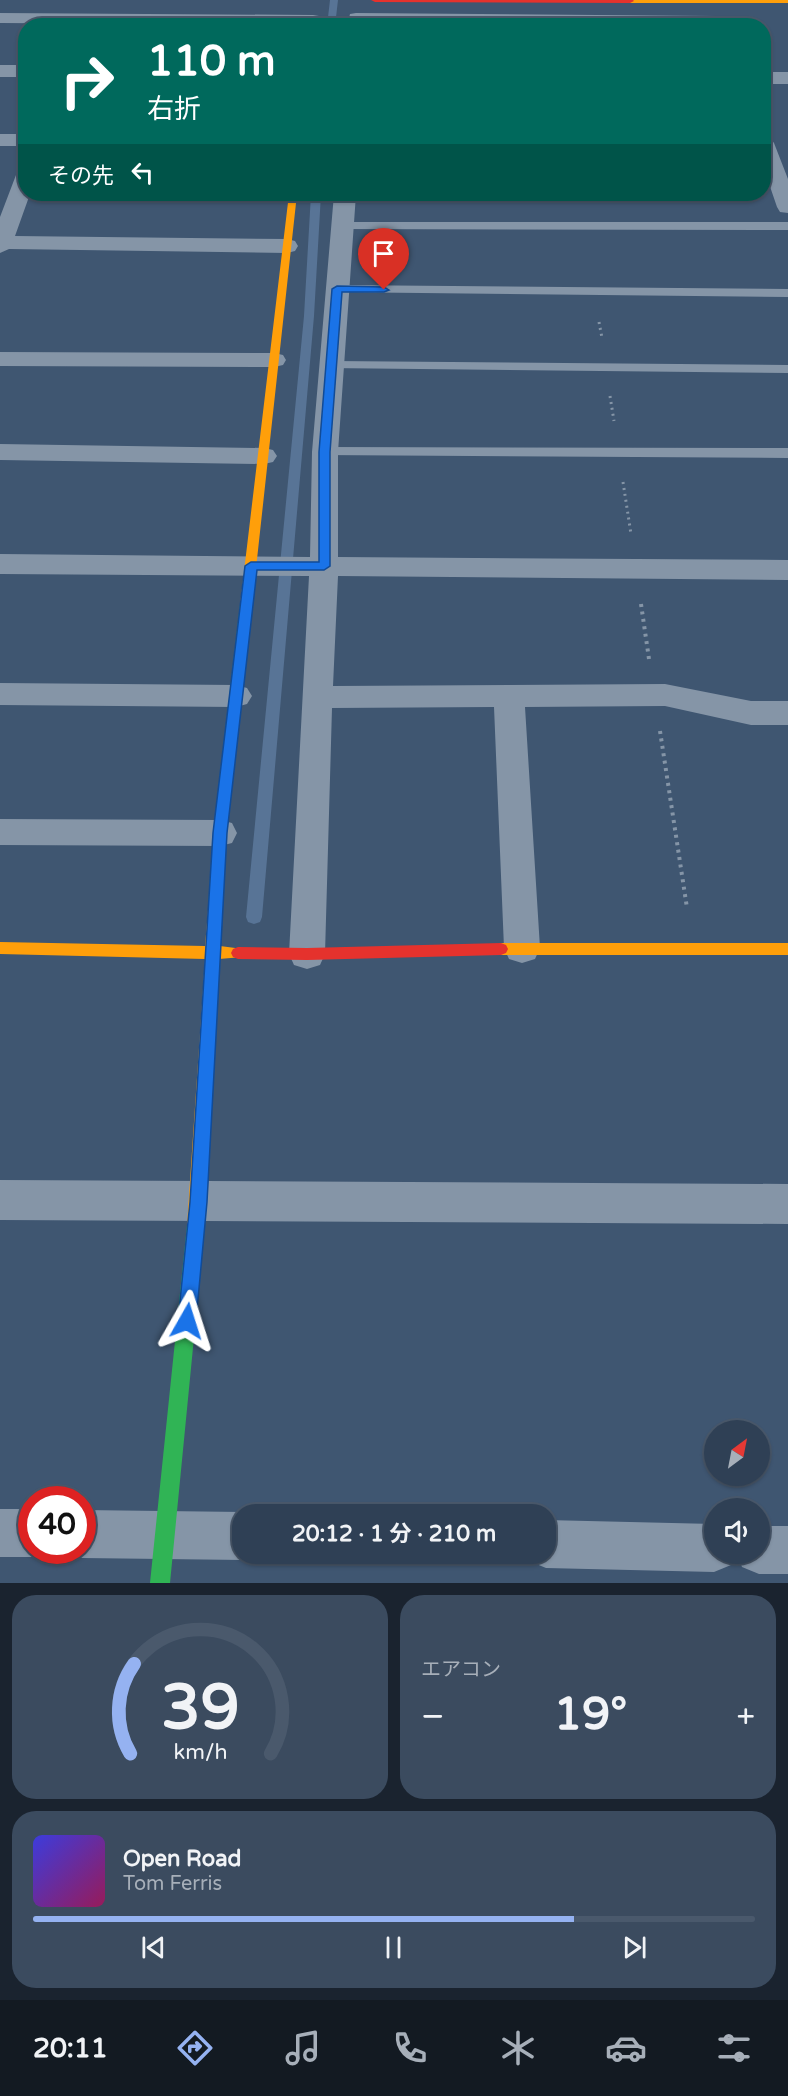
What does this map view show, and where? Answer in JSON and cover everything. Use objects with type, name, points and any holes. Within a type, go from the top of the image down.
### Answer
[{"type":"street","points":[[82,18],[90,0]]},
{"type":"street","points":[[314,18],[316,0]]},
{"type":"street","points":[[375,0],[788,1]]},
{"type":"street","points":[[0,18],[18,19]]},
{"type":"street","points":[[0,71],[18,71]]},
{"type":"street","points":[[771,78],[788,78]]},
{"type":"street","points":[[0,140],[18,140]]},
{"type":"street","points":[[771,174],[788,207]]},
{"type":"street","points":[[18,196],[0,243],[287,246]]},
{"type":"street","points":[[160,1583],[198,1202],[220,833],[292,201]]},
{"type":"street","points":[[307,954],[324,566],[325,452],[344,201]]},
{"type":"street","points":[[0,359],[274,360]]},
{"type":"street","points":[[0,452],[264,456]]},
{"type":"street","points":[[0,564],[788,570]]},
{"type":"street","points":[[0,694],[236,696]]},
{"type":"street","points":[[509,695],[522,948]]},
{"type":"street","points":[[317,697],[665,695],[751,713],[788,713]]},
{"type":"street","points":[[0,832],[220,833]]},
{"type":"street","points":[[0,948],[307,954],[522,948],[788,949]]},
{"type":"street","points":[[0,1200],[788,1204]]},
{"type":"street","points":[[0,1533],[18,1533]]},
{"type":"street","points":[[96,1534],[232,1536]]},
{"type":"street","points":[[556,1544],[704,1548]]},
{"type":"street","points":[[770,1550],[788,1550]]},
{"type":"lane","points":[[342,226],[788,226]]},
{"type":"lane","points":[[337,289],[788,293]]},
{"type":"lane","points":[[332,365],[788,369]]},
{"type":"lane","points":[[325,452],[788,453]]},
{"type":"waterway","points":[[332,18],[334,0]]},
{"type":"waterway","points":[[254,917],[309,316],[316,201]]},
{"type":"traffic: fast","points":[[215,910],[220,833],[246,605]]},
{"type":"traffic: fast","points":[[160,1583],[196,1225]]},
{"type":"traffic: slow","points":[[630,1],[788,1]]},
{"type":"traffic: slow","points":[[246,605],[292,201]]},
{"type":"traffic: slow","points":[[196,1225],[215,910]]},
{"type":"traffic: slow","points":[[0,948],[238,953]]},
{"type":"traffic: slow","points":[[501,949],[788,949]]},
{"type":"traffic: jam","points":[[375,0],[630,1]]},
{"type":"traffic: jam","points":[[238,953],[307,954],[501,949]]},
{"type":"route","points":[[187,1321],[198,1202],[220,833],[251,566],[324,566],[325,452],[337,289],[384,290]]}]
